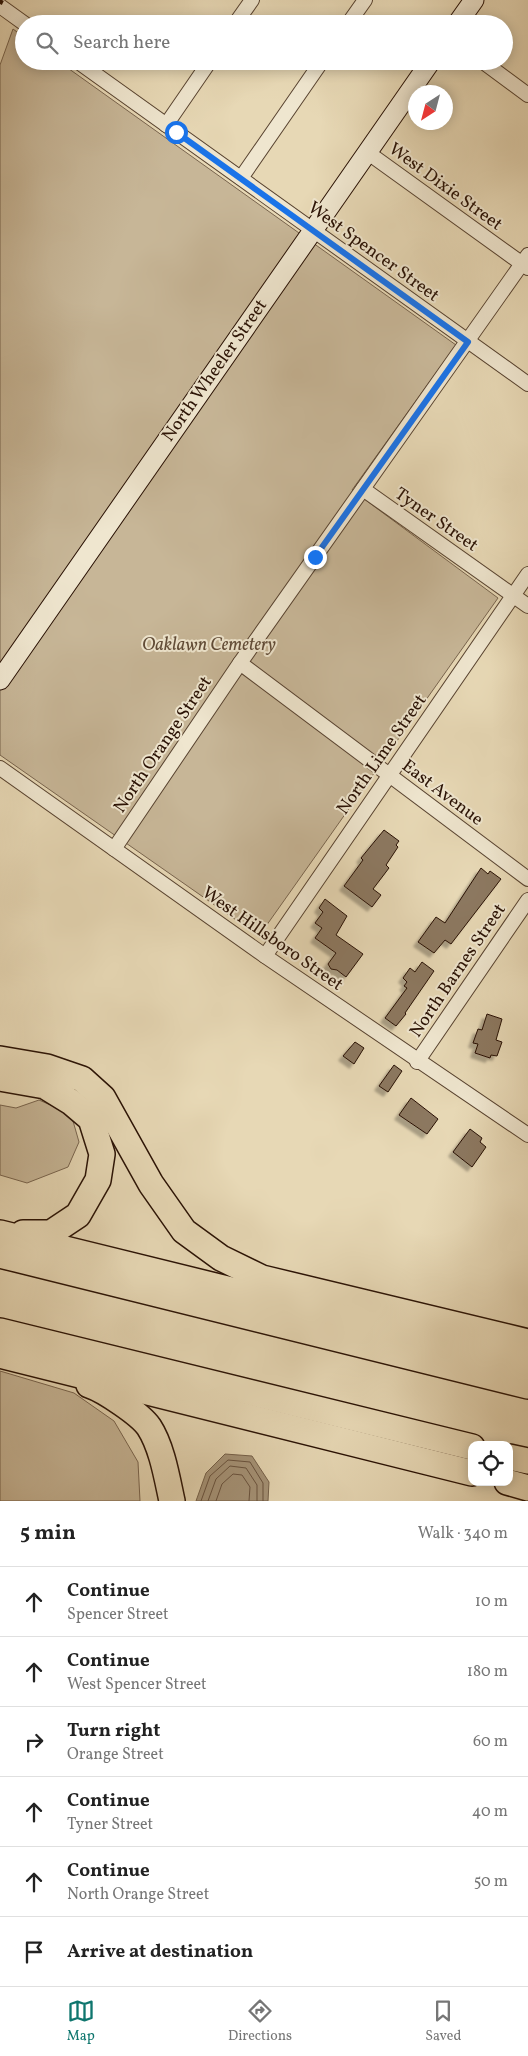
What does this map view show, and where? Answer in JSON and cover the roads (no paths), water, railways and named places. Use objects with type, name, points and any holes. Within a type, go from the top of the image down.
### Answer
[{"type":"highway","points":[[0,1059],[47,1067],[82,1079],[103,1098],[151,1184],[184,1231],[221,1258],[262,1278],[528,1342]]},
{"type":"highway","points":[[0,1078],[45,1086],[71,1102],[91,1120],[102,1154],[98,1180],[78,1215],[51,1233],[0,1233]]},
{"type":"highway","points":[[0,1233],[528,1363]]},
{"type":"highway","points":[[0,1255],[528,1386]]},
{"type":"highway","points":[[0,1331],[468,1447]]},
{"type":"highway","points":[[2,1355],[468,1472]]},
{"type":"highway","points":[[2,1355],[104,1391],[148,1426],[166,1471],[172,1501]]},
{"type":"highway","points":[[513,1458],[528,1461]]},
{"type":"highway","points":[[513,1484],[528,1488]]},
{"type":"main road","points":[[463,15],[474,0]]},
{"type":"main road","name":"North Wheeler Street","points":[[0,680],[424,70]]},
{"type":"street","points":[[242,15],[252,0]]},
{"type":"street","points":[[354,15],[365,0]]},
{"type":"street","points":[[0,6],[15,17]]},
{"type":"street","name":"West Spencer Street","points":[[90,70],[528,384]]},
{"type":"street","points":[[166,125],[204,70]]},
{"type":"street","points":[[240,178],[316,70]]},
{"type":"street","points":[[495,70],[528,94]]},
{"type":"street","name":"West Dixie Street","points":[[367,152],[526,262]]},
{"type":"street","points":[[363,489],[526,262]]},
{"type":"street","name":"Tyner Street","points":[[363,489],[528,606]]},
{"type":"street","name":"North Orange Street","points":[[114,849],[240,662],[363,489]]},
{"type":"street","name":"North Lime Street","points":[[265,956],[528,574]]},
{"type":"street","name":"East Avenue","points":[[240,662],[388,776],[528,879]]},
{"type":"street","name":"West Hillsboro Street","points":[[0,768],[417,1062],[528,1135]]},
{"type":"street","name":"North Barnes Street","points":[[417,1062],[528,900]]},
{"type":"water","points":[[225,1454],[252,1456],[269,1482],[268,1501],[196,1501],[206,1473]]},
{"type":"railway","points":[[0,4],[2,0]]},
{"type":"park label","name":"Oaklawn Cemetery","points":[[209,644]]}]
